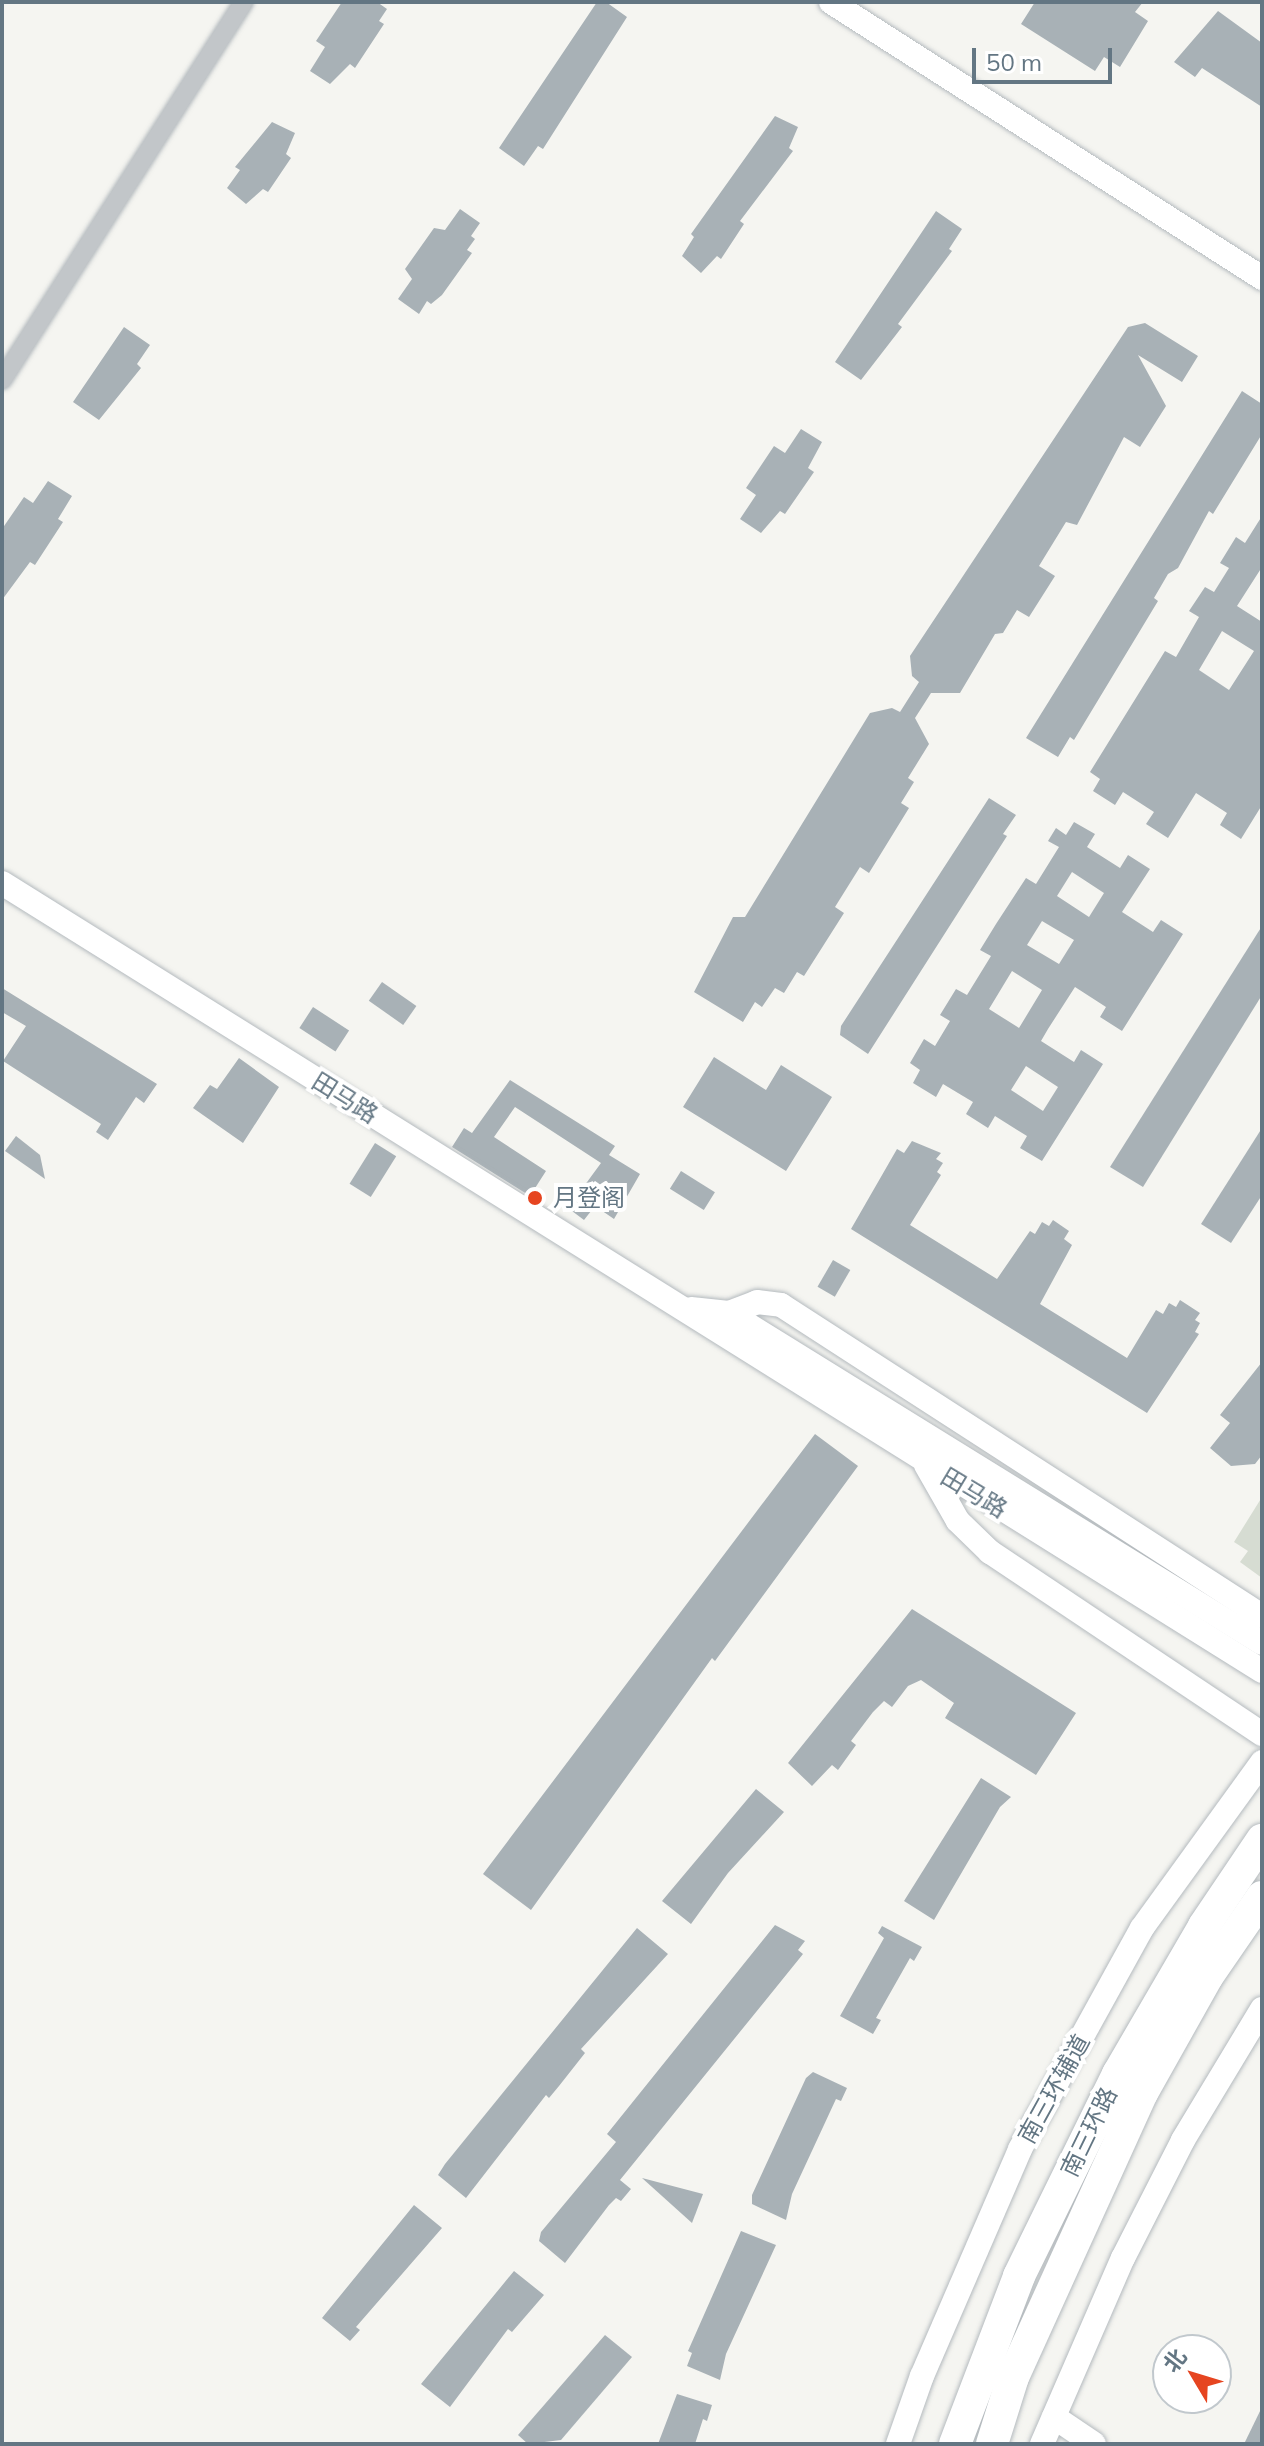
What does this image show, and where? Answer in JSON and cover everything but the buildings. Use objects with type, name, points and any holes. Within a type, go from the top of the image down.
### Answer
[{"type":"highway","name":"南三环路","points":[[992,2444],[1060,2226],[1118,2074],[1204,1926],[1262,1840]]},
{"type":"highway","name":"南三环路","points":[[955,2444],[1060,2226],[1149,2080],[1207,1977],[1262,1897]]},
{"type":"street","points":[[2,380],[244,2]]},
{"type":"street","points":[[831,2],[1262,278]]},
{"type":"street","name":"田马路","points":[[2,883],[691,1309],[731,1341],[925,1463],[1034,1514],[1262,1643]]},
{"type":"street","points":[[729,1313],[757,1302],[781,1305],[1262,1616]]},
{"type":"street","name":"田马路","points":[[691,1309],[729,1313],[1034,1514],[1262,1671]]},
{"type":"street","points":[[925,1463],[958,1521],[990,1552],[1262,1734]]},
{"type":"street","name":"南三环辅道","points":[[898,2444],[922,2376],[1020,2149],[1142,1928],[1262,1762]]},
{"type":"street","points":[[1042,2444],[1136,2231],[1183,2140],[1262,2009]]},
{"type":"street","points":[[1054,2417],[1094,2444]]},
{"type":"shaded area","points":[[1262,1497],[1262,1578],[1240,1562],[1248,1551],[1234,1542]]},
{"type":"place","name":"月登阁","points":[[535,1198]]}]
